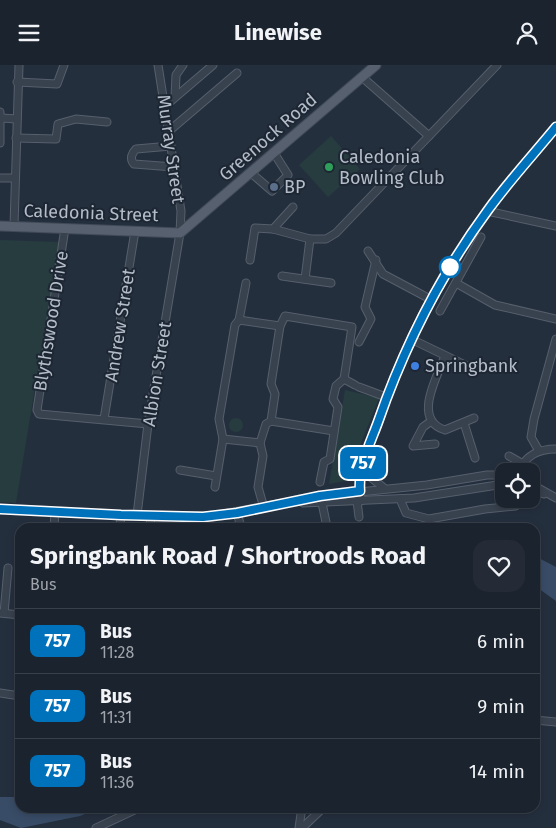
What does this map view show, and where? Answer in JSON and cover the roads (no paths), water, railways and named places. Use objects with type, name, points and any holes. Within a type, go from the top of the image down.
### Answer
[{"type":"main road","name":"Greenock Road","points":[[180,233],[376,65]]},
{"type":"main road","name":"Caledonia Street","points":[[0,226],[180,233]]},
{"type":"street","points":[[14,227],[19,65]]},
{"type":"street","points":[[17,83],[57,84],[64,65]]},
{"type":"street","name":"Murray Street","points":[[158,65],[181,211],[180,233]]},
{"type":"street","points":[[175,97],[176,75],[183,65]]},
{"type":"street","points":[[165,106],[213,65]]},
{"type":"street","points":[[250,260],[255,228],[273,229],[310,239],[326,239],[336,233],[497,65]]},
{"type":"street","points":[[169,131],[237,73]]},
{"type":"street","points":[[362,77],[429,136]]},
{"type":"street","points":[[0,143],[0,115],[17,119]]},
{"type":"street","points":[[16,138],[56,139],[58,124],[76,119],[107,122]]},
{"type":"street","points":[[359,517],[360,473],[386,397],[411,339],[445,275],[487,211],[556,127]]},
{"type":"street","points":[[171,146],[136,149],[132,155],[132,161],[134,164],[140,165],[174,167]]},
{"type":"street","points":[[250,173],[272,191],[288,175],[274,153]]},
{"type":"street","points":[[0,178],[15,178]]},
{"type":"street","points":[[273,229],[293,207]]},
{"type":"street","points":[[487,211],[556,226]]},
{"type":"street","name":"Blythswood Drive","points":[[65,228],[38,410],[39,414],[104,419]]},
{"type":"street","name":"Andrew Street","points":[[104,419],[135,231]]},
{"type":"street","name":"Albion Street","points":[[137,515],[148,424],[180,233]]},
{"type":"street","points":[[440,311],[481,237]]},
{"type":"street","points":[[305,279],[310,239]]},
{"type":"street","points":[[368,251],[376,260],[383,274],[432,300]]},
{"type":"street","points":[[359,342],[371,319],[365,307],[376,260]]},
{"type":"street","points":[[282,276],[331,283]]},
{"type":"street","points":[[214,487],[223,439],[218,419],[235,325],[239,320],[246,283]]},
{"type":"street","points":[[456,283],[495,305],[556,319]]},
{"type":"street","points":[[264,508],[258,487],[263,456],[260,443],[266,425],[271,421],[275,394],[270,384],[280,326],[285,316],[352,327],[344,379],[336,386],[334,399],[338,407],[330,459],[324,462],[320,482]]},
{"type":"street","points":[[239,320],[280,326]]},
{"type":"street","points":[[411,339],[467,366]]},
{"type":"street","points":[[539,451],[531,437],[534,419],[556,339]]},
{"type":"street","points":[[446,356],[430,396],[428,415],[430,422],[436,428],[445,430],[474,418]]},
{"type":"street","points":[[344,379],[386,397]]},
{"type":"street","points":[[104,419],[148,424]]},
{"type":"street","points":[[271,421],[334,431]]},
{"type":"street","points":[[430,422],[422,427],[413,446],[434,443]]},
{"type":"street","points":[[464,423],[475,458]]},
{"type":"street","points":[[223,439],[260,443]]},
{"type":"street","points":[[524,463],[539,451],[556,449]]},
{"type":"street","points":[[509,456],[521,463]]},
{"type":"street","points":[[365,457],[368,475],[384,488]]},
{"type":"street","points":[[180,470],[216,476]]},
{"type":"street","points":[[0,509],[121,515],[199,516],[237,513],[360,491],[427,485],[495,475]]},
{"type":"street","points":[[321,499],[359,501],[400,499],[455,493],[495,486]]},
{"type":"street","points":[[540,489],[556,498]]},
{"type":"street","points":[[540,493],[556,498]]},
{"type":"street","points":[[321,499],[326,523]]},
{"type":"street","points":[[400,499],[406,513],[429,519],[495,508]]},
{"type":"street","points":[[54,523],[55,512]]},
{"type":"street","points":[[237,513],[240,523]]},
{"type":"street","points":[[120,523],[121,515]]},
{"type":"street","points":[[150,523],[151,515]]},
{"type":"street","points":[[198,523],[199,516]]},
{"type":"street","points":[[8,568],[2,613],[15,614]]},
{"type":"street","points":[[0,693],[15,695]]},
{"type":"street","points":[[540,720],[556,722]]},
{"type":"street","points":[[96,828],[128,813]]},
{"type":"street","points":[[300,828],[301,813]]},
{"type":"street","points":[[300,828],[317,813]]},
{"type":"water","points":[[540,559],[556,567],[556,601],[540,590]]},
{"type":"water","points":[[0,797],[15,797],[15,813],[88,813],[21,828],[0,820]]},
{"type":"place","name":"Caledonia Bowling Club","points":[[329,167]]},
{"type":"place","name":"BP","points":[[274,187]]},
{"type":"place","name":"Springbank","points":[[415,366]]}]
